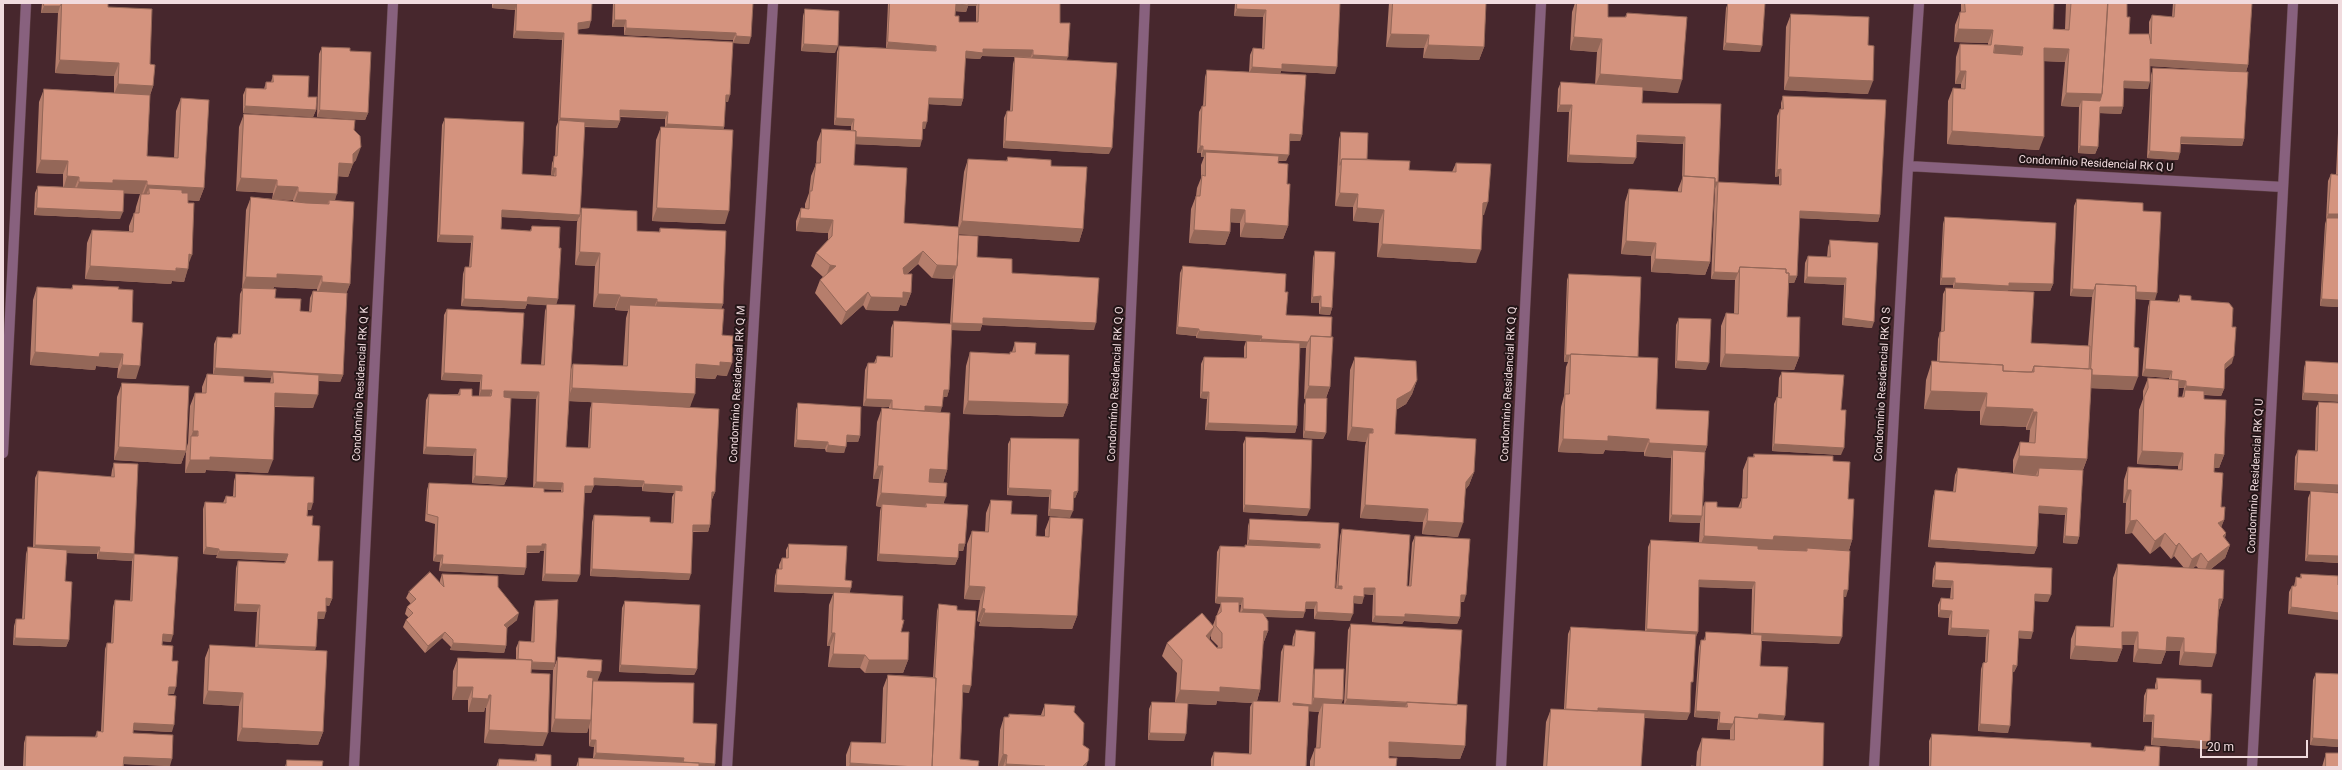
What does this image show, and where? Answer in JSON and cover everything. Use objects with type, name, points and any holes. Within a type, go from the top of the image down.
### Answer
[{"type":"street","points":[[3,453],[26,3]]},
{"type":"street","name":"Condomínio Residencial RK Q K","points":[[354,767],[393,3]]},
{"type":"street","name":"Condomínio Residencial RK Q M","points":[[726,767],[773,3]]},
{"type":"street","name":"Condomínio Residencial RK Q O","points":[[1110,767],[1145,3]]},
{"type":"street","name":"Condomínio Residencial RK Q Q","points":[[1502,767],[1541,3]]},
{"type":"street","name":"Condomínio Residencial RK Q S","points":[[1874,767],[1908,166],[1919,3]]},
{"type":"street","name":"Condomínio Residencial RK Q U","points":[[2252,767],[2293,3]]},
{"type":"street","name":"Condomínio Residencial RK Q U","points":[[1908,166],[2283,187]]},
{"type":"building","points":[[44,3],[62,3],[60,6],[44,6]]},
{"type":"building","points":[[62,3],[108,3],[108,7],[152,9],[150,64],[155,65],[153,86],[118,84],[119,63],[60,60]]},
{"type":"building","points":[[517,3],[592,3],[591,21],[578,23],[578,34],[733,42],[730,95],[726,95],[724,127],[667,124],[668,112],[620,110],[620,121],[560,118],[564,33],[516,31]]},
{"type":"building","points":[[615,3],[753,3],[751,37],[736,36],[736,33],[626,28],[626,20],[615,20]]},
{"type":"building","points":[[890,3],[968,3],[968,5],[956,4],[955,16],[959,16],[959,22],[978,22],[979,3],[1060,3],[1060,23],[1070,23],[1068,57],[1033,55],[1033,50],[983,49],[983,53],[966,51],[963,99],[929,98],[927,122],[923,122],[922,140],[856,137],[856,131],[853,130],[854,119],[836,118],[839,46],[936,51],[936,46],[888,42]]},
{"type":"building","points":[[1237,3],[1340,3],[1337,67],[1282,64],[1282,69],[1252,67],[1253,48],[1264,49],[1266,10],[1237,9]]},
{"type":"building","points":[[1393,3],[1486,3],[1484,47],[1428,45],[1429,35],[1391,34]]},
{"type":"building","points":[[1577,3],[1608,3],[1608,17],[1626,17],[1627,13],[1687,17],[1682,80],[1600,74],[1602,39],[1574,37]]},
{"type":"building","points":[[1728,3],[1765,3],[1762,46],[1726,43]]},
{"type":"building","points":[[1965,3],[2054,3],[2053,29],[2069,30],[2071,3],[2108,3],[2102,94],[2066,93],[2069,49],[2044,48],[2044,137],[1952,131],[1953,88],[1965,89],[1966,71],[1960,71],[1960,44],[1991,45],[1993,30],[1958,29],[1960,12],[1965,12]],"holes":[[[1995,45],[2023,47],[2022,55],[1994,53]]]},
{"type":"building","points":[[2108,3],[2127,3],[2127,17],[2130,17],[2129,34],[2149,34],[2151,44],[2152,15],[2174,17],[2175,3],[2252,3],[2248,65],[2150,59],[2150,82],[2124,81],[2123,107],[2100,107],[2098,147],[2080,146],[2082,100],[2100,101],[2102,94]]},
{"type":"building","points":[[805,9],[839,11],[838,46],[804,44]]},
{"type":"building","points":[[1791,14],[1869,17],[1868,45],[1874,46],[1873,81],[1789,77]]},
{"type":"building","points":[[322,47],[350,48],[350,51],[371,52],[368,113],[320,110]]},
{"type":"building","points":[[1015,57],[1117,63],[1112,148],[1005,141],[1007,111],[1012,111]]},
{"type":"building","points":[[2153,68],[2248,72],[2244,139],[2181,137],[2180,153],[2150,151]]},
{"type":"building","points":[[1207,70],[1306,75],[1302,135],[1290,134],[1289,155],[1203,150],[1203,146],[1200,146],[1202,106],[1205,106]]},
{"type":"building","points":[[273,75],[309,76],[308,97],[317,97],[316,110],[245,106],[246,88],[266,89],[266,82],[273,82]]},
{"type":"building","points":[[1561,82],[1643,87],[1642,103],[1721,104],[1718,182],[1715,182],[1715,178],[1684,176],[1685,137],[1637,135],[1636,158],[1569,155],[1572,105],[1560,105]]},
{"type":"building","points":[[44,89],[150,95],[147,156],[178,158],[181,98],[209,100],[204,188],[147,185],[147,181],[113,180],[113,183],[79,182],[79,177],[67,176],[68,161],[41,160]]},
{"type":"building","points":[[1783,96],[1886,100],[1880,215],[1800,211],[1797,276],[1789,276],[1789,273],[1786,273],[1786,269],[1740,267],[1738,273],[1714,272],[1718,182],[1781,185],[1781,169],[1777,170],[1780,109],[1783,109]]},
{"type":"building","points":[[244,114],[355,120],[354,130],[360,136],[361,147],[353,154],[353,164],[339,163],[337,194],[298,192],[298,187],[277,186],[277,180],[241,178]]},
{"type":"building","points":[[445,118],[524,122],[522,174],[556,176],[556,168],[553,168],[554,156],[557,156],[559,120],[585,122],[580,215],[502,210],[501,229],[531,231],[532,226],[560,227],[559,248],[561,248],[558,299],[528,297],[527,302],[464,299],[465,267],[471,267],[473,236],[440,235]]},
{"type":"building","points":[[661,127],[733,130],[729,211],[657,208]]},
{"type":"building","points":[[822,129],[856,131],[854,165],[907,168],[904,223],[959,227],[957,266],[937,265],[923,251],[903,268],[904,274],[912,274],[911,293],[903,292],[903,298],[871,297],[868,292],[846,312],[820,280],[836,266],[830,265],[816,253],[832,236],[833,220],[800,218],[801,208],[809,209],[810,191],[812,191],[816,163],[820,163]]},
{"type":"building","points":[[1341,132],[1368,133],[1367,159],[1342,159],[1340,165]]},
{"type":"building","points":[[1206,152],[1279,156],[1278,163],[1288,164],[1287,184],[1290,184],[1288,226],[1245,223],[1245,210],[1231,209],[1230,232],[1194,230],[1196,196],[1200,196],[1202,175],[1205,176]]},
{"type":"building","points":[[1008,157],[1051,160],[1051,166],[1087,167],[1083,229],[962,221],[968,159],[1007,161]]},
{"type":"building","points":[[1342,159],[1410,161],[1409,170],[1456,172],[1456,163],[1491,164],[1488,202],[1483,203],[1481,250],[1382,244],[1384,210],[1357,208],[1358,194],[1340,193]]},
{"type":"building","points":[[2339,160],[2339,214],[2328,214],[2331,174],[2338,175]]},
{"type":"building","points":[[1683,176],[1715,178],[1710,262],[1655,259],[1656,243],[1626,241],[1629,189],[1681,192]]},
{"type":"building","points":[[38,186],[124,190],[123,212],[37,208]]},
{"type":"building","points":[[149,188],[182,190],[182,193],[188,193],[188,203],[194,203],[192,255],[189,254],[188,269],[176,268],[176,271],[90,266],[92,230],[133,232],[134,213],[139,213],[141,194],[149,194]]},
{"type":"building","points":[[251,197],[306,203],[329,204],[329,200],[354,202],[350,284],[322,282],[322,276],[277,274],[277,278],[246,277]]},
{"type":"building","points":[[2077,199],[2143,203],[2143,211],[2161,212],[2157,293],[2136,292],[2136,286],[2096,284],[2094,290],[2073,289]]},
{"type":"building","points":[[582,208],[637,211],[637,231],[660,232],[660,228],[726,231],[723,304],[657,302],[657,299],[598,294],[600,253],[580,252]]},
{"type":"building","points":[[1945,217],[2056,223],[2053,284],[2009,283],[2009,286],[1955,283],[1955,278],[1942,278]]},
{"type":"building","points":[[2327,218],[2339,218],[2339,300],[2322,299]]},
{"type":"building","points":[[959,235],[978,236],[977,257],[1012,259],[1012,273],[1099,278],[1096,323],[983,318],[983,324],[952,323]]},
{"type":"building","points":[[1830,240],[1878,243],[1874,322],[1844,318],[1846,278],[1807,277],[1808,256],[1830,257]]},
{"type":"building","points":[[1315,251],[1335,252],[1332,308],[1321,307],[1321,296],[1313,297]]},
{"type":"building","points":[[1183,266],[1286,274],[1285,292],[1288,292],[1286,315],[1332,317],[1331,337],[1311,336],[1308,342],[1261,339],[1262,336],[1199,331],[1199,329],[1178,327]]},
{"type":"building","points":[[1740,267],[1786,269],[1786,273],[1789,273],[1787,317],[1800,317],[1799,357],[1725,354],[1726,313],[1738,314]]},
{"type":"building","points":[[1569,274],[1641,277],[1638,357],[1566,355]]},
{"type":"building","points":[[2096,284],[2136,286],[2134,347],[2139,348],[2138,377],[2092,375],[2091,369]]},
{"type":"building","points":[[73,285],[119,287],[118,289],[133,290],[132,322],[143,323],[140,366],[122,365],[123,354],[100,353],[99,357],[35,352],[37,287],[72,289]]},
{"type":"building","points":[[243,288],[276,289],[275,298],[301,299],[300,311],[311,312],[313,291],[347,293],[343,375],[215,368],[217,337],[232,338],[233,334],[240,334]]},
{"type":"building","points":[[1946,288],[2034,292],[2031,343],[2090,346],[2089,369],[2034,366],[2032,372],[2003,371],[2003,365],[1939,362],[1940,332],[1944,331]]},
{"type":"building","points":[[2180,295],[2191,296],[2191,300],[2229,303],[2233,308],[2232,327],[2236,327],[2234,356],[2225,364],[2224,389],[2186,386],[2186,381],[2171,379],[2172,371],[2145,369],[2150,300],[2179,302]]},
{"type":"building","points":[[547,304],[575,305],[566,447],[590,448],[592,402],[719,409],[715,492],[712,492],[710,525],[693,525],[691,574],[592,569],[594,515],[650,517],[650,522],[673,523],[675,490],[682,491],[682,486],[644,484],[644,481],[594,478],[594,486],[585,486],[580,575],[545,574],[546,544],[542,544],[542,546],[527,546],[526,568],[442,564],[443,555],[436,555],[438,517],[427,514],[429,483],[544,488],[544,492],[563,492],[563,483],[536,482],[539,392],[504,391],[504,397],[511,398],[507,478],[475,476],[476,449],[426,447],[429,394],[460,395],[460,389],[472,389],[472,396],[491,396],[492,390],[481,390],[482,375],[444,373],[447,309],[524,313],[521,364],[544,365]]},
{"type":"building","points":[[630,305],[724,309],[722,335],[733,336],[732,363],[720,362],[720,366],[696,364],[695,394],[572,388],[573,364],[627,366]]},
{"type":"building","points":[[1679,318],[1711,319],[1709,363],[1677,361]]},
{"type":"building","points":[[894,321],[952,324],[949,390],[944,390],[942,407],[925,406],[925,411],[892,409],[892,400],[866,399],[868,363],[876,363],[877,356],[892,357]]},
{"type":"building","points":[[1311,336],[1333,337],[1330,387],[1309,386]]},
{"type":"building","points":[[1247,341],[1300,343],[1297,426],[1208,423],[1209,392],[1202,392],[1204,357],[1246,358]]},
{"type":"building","points":[[1015,342],[1036,343],[1035,354],[1069,355],[1068,404],[968,401],[970,352],[1010,354],[1010,352],[1015,352]]},
{"type":"building","points":[[1571,354],[1658,358],[1656,409],[1709,411],[1707,446],[1649,443],[1649,439],[1608,436],[1608,441],[1563,439],[1565,394],[1569,394]]},
{"type":"building","points":[[1355,357],[1416,361],[1417,380],[1411,391],[1397,399],[1395,434],[1476,439],[1474,472],[1466,482],[1463,523],[1427,521],[1428,509],[1365,505],[1369,433],[1373,433],[1373,429],[1352,427]]},
{"type":"building","points":[[1932,361],[2003,365],[2003,371],[2034,372],[2034,366],[2092,369],[2087,459],[2019,456],[2020,442],[2035,443],[2037,412],[2033,412],[2033,409],[1986,407],[1987,393],[1931,391]]},
{"type":"building","points":[[2306,361],[2339,363],[2339,395],[2304,393]]},
{"type":"building","points":[[273,372],[319,375],[318,395],[275,393],[273,460],[210,457],[210,460],[190,460],[191,436],[198,436],[198,431],[193,431],[195,393],[206,393],[207,374],[244,376],[244,382],[273,383]]},
{"type":"building","points":[[1782,372],[1844,375],[1841,410],[1846,410],[1844,448],[1774,444],[1777,397],[1781,398]]},
{"type":"building","points":[[2148,378],[2179,380],[2178,397],[2184,397],[2185,390],[2204,391],[2204,399],[2226,400],[2224,455],[2215,454],[2214,472],[2223,473],[2221,507],[2225,507],[2224,520],[2218,523],[2226,533],[2223,536],[2230,545],[2208,562],[2201,553],[2192,559],[2179,543],[2176,546],[2165,533],[2155,541],[2137,520],[2130,521],[2131,490],[2127,490],[2128,467],[2182,470],[2183,453],[2142,451],[2144,397],[2148,388]]},
{"type":"building","points":[[122,383],[189,386],[186,451],[119,447]]},
{"type":"building","points":[[1306,398],[1327,398],[1326,433],[1305,431]]},
{"type":"building","points":[[2319,402],[2339,403],[2339,485],[2296,483],[2298,450],[2317,451]]},
{"type":"building","points":[[798,403],[861,407],[860,436],[847,435],[846,447],[828,445],[828,442],[797,440]]},
{"type":"building","points":[[882,408],[950,413],[947,470],[930,469],[929,482],[947,483],[946,497],[881,493],[883,466],[878,466]]},
{"type":"building","points":[[1246,437],[1312,440],[1310,509],[1245,505]]},
{"type":"building","points":[[1011,438],[1079,439],[1078,491],[1074,492],[1073,511],[1050,509],[1051,490],[1009,488]]},
{"type":"building","points":[[1673,450],[1705,452],[1702,516],[1672,515]]},
{"type":"building","points":[[1754,454],[1833,456],[1833,461],[1850,462],[1848,499],[1854,499],[1852,540],[1774,536],[1773,540],[1704,536],[1705,502],[1717,502],[1717,507],[1741,508],[1742,498],[1747,498],[1748,457],[1754,457]]},
{"type":"building","points":[[114,463],[138,464],[134,554],[99,552],[100,547],[35,545],[38,471],[114,477]]},
{"type":"building","points":[[1958,468],[2038,476],[2039,468],[2083,470],[2079,537],[2065,536],[2067,508],[2039,506],[2037,547],[1930,540],[1935,490],[1955,492]]},
{"type":"building","points":[[236,474],[314,477],[313,503],[308,503],[307,516],[313,516],[312,525],[320,526],[318,561],[333,561],[332,599],[326,598],[326,612],[318,612],[316,647],[258,645],[260,605],[236,604],[238,561],[285,563],[288,554],[219,551],[219,549],[206,547],[205,502],[226,503],[226,496],[235,497]]},
{"type":"building","points":[[2311,491],[2339,493],[2339,556],[2308,555]]},
{"type":"building","points":[[991,500],[1012,501],[1011,514],[1037,515],[1036,536],[1049,537],[1050,517],[1083,519],[1077,616],[984,613],[985,609],[982,608],[985,587],[969,586],[972,531],[988,532]]},
{"type":"building","points":[[926,503],[968,505],[965,544],[959,544],[958,558],[879,554],[882,504],[926,507]]},
{"type":"building","points":[[1250,519],[1339,523],[1335,588],[1342,589],[1342,586],[1338,586],[1342,529],[1410,535],[1407,586],[1411,586],[1415,536],[1470,539],[1466,595],[1461,595],[1460,617],[1405,614],[1405,617],[1375,616],[1375,588],[1364,588],[1364,597],[1354,596],[1353,614],[1317,612],[1317,602],[1306,602],[1305,612],[1243,609],[1243,598],[1217,597],[1220,546],[1245,547],[1245,545],[1320,548],[1320,544],[1249,540]]},
{"type":"building","points":[[1651,540],[1758,546],[1758,549],[1807,551],[1807,548],[1850,551],[1848,590],[1844,590],[1842,637],[1753,633],[1755,582],[1699,580],[1698,632],[1647,629]]},
{"type":"building","points":[[789,544],[847,546],[845,580],[852,581],[851,588],[776,585],[777,569],[782,569],[782,558],[788,558]]},
{"type":"building","points":[[28,547],[67,550],[65,581],[72,582],[69,640],[15,638],[16,619],[24,619]]},
{"type":"building","points":[[134,554],[178,557],[173,635],[163,634],[162,645],[173,646],[172,661],[178,661],[176,687],[169,687],[168,695],[176,696],[174,725],[134,723],[133,733],[173,735],[172,759],[124,757],[123,767],[25,767],[26,736],[97,737],[97,731],[103,732],[107,643],[113,643],[115,600],[132,601]]},
{"type":"building","points":[[1936,562],[2052,568],[2051,595],[2035,594],[2033,632],[2019,631],[2017,666],[2013,665],[2010,726],[1980,724],[1983,663],[1987,662],[1989,630],[1951,628],[1952,611],[1940,610],[1941,598],[1953,599],[1953,581],[1935,580]]},
{"type":"building","points":[[2118,564],[2224,570],[2223,599],[2219,599],[2216,654],[2184,652],[2184,638],[2167,637],[2166,651],[2138,649],[2138,632],[2122,632],[2122,649],[2075,646],[2076,626],[2113,627]]},
{"type":"building","points":[[430,572],[444,587],[442,574],[498,576],[498,587],[519,613],[504,625],[507,628],[506,646],[453,643],[453,640],[445,632],[428,646],[406,620],[413,613],[407,607],[416,599],[409,592]]},
{"type":"building","points":[[2301,574],[2338,576],[2339,613],[2291,607],[2292,586],[2296,586],[2296,577],[2301,578]]},
{"type":"building","points":[[834,592],[903,596],[902,620],[904,620],[901,632],[909,632],[908,660],[869,660],[865,655],[833,654],[835,633],[832,633]]},
{"type":"building","points":[[558,600],[555,663],[532,662],[532,660],[518,659],[519,641],[534,642],[535,601]]},
{"type":"building","points":[[625,601],[700,605],[697,669],[621,665]]},
{"type":"building","points":[[1221,602],[1239,602],[1239,612],[1263,613],[1268,621],[1268,631],[1264,631],[1260,690],[1220,687],[1220,692],[1180,690],[1182,660],[1167,643],[1202,613],[1214,627],[1206,636],[1217,648],[1222,648],[1222,633],[1216,626],[1216,616],[1221,612]]},
{"type":"building","points":[[939,604],[957,606],[957,610],[976,611],[971,686],[963,685],[960,759],[979,761],[978,767],[932,767]]},
{"type":"building","points":[[1351,624],[1462,630],[1457,705],[1347,699]]},
{"type":"building","points":[[1571,627],[1696,634],[1693,682],[1691,682],[1690,713],[1598,708],[1598,711],[1566,709]]},
{"type":"building","points":[[1296,630],[1315,632],[1312,705],[1293,703],[1293,705],[1309,706],[1306,767],[1213,767],[1214,752],[1251,754],[1253,701],[1280,702],[1284,645],[1294,646]]},
{"type":"building","points":[[1706,632],[1762,635],[1760,666],[1788,667],[1785,716],[1759,714],[1758,719],[1735,717],[1733,724],[1719,723],[1720,712],[1696,711],[1701,640],[1705,640]]},
{"type":"building","points":[[210,645],[327,651],[323,732],[242,728],[243,693],[208,691]]},
{"type":"building","points":[[558,657],[602,660],[601,672],[588,671],[587,677],[593,678],[591,720],[555,719]]},
{"type":"building","points":[[458,658],[532,660],[531,673],[550,674],[548,733],[489,730],[491,695],[489,695],[488,699],[472,698],[473,687],[457,687]]},
{"type":"building","points":[[1315,669],[1344,669],[1343,700],[1314,698]]},
{"type":"building","points":[[2316,673],[2339,674],[2339,740],[2313,738]]},
{"type":"building","points":[[888,675],[936,678],[932,767],[850,763],[851,742],[885,743]]},
{"type":"building","points":[[2157,678],[2201,680],[2201,693],[2212,694],[2210,742],[2153,738],[2154,715],[2145,715],[2147,689],[2157,689]]},
{"type":"building","points":[[593,681],[694,683],[693,723],[717,724],[715,764],[683,762],[684,758],[596,753],[596,740],[591,740]]},
{"type":"building","points":[[1152,702],[1188,703],[1186,734],[1150,733]]},
{"type":"building","points":[[1407,702],[1467,705],[1465,746],[1389,742],[1389,758],[1397,758],[1396,767],[1314,767],[1315,748],[1320,748],[1323,703],[1407,707]]},
{"type":"building","points":[[1045,704],[1075,706],[1074,712],[1084,723],[1083,745],[1089,749],[1088,761],[1082,767],[1045,767],[1006,764],[1007,755],[1003,754],[1004,717],[1009,717],[1009,714],[1044,716]]},
{"type":"building","points":[[1551,709],[1645,713],[1641,767],[1547,767]]},
{"type":"building","points":[[1735,717],[1824,723],[1823,767],[1700,767],[1702,738],[1734,740]]},
{"type":"building","points":[[1932,734],[2091,743],[2091,747],[2145,751],[2145,746],[2160,747],[2159,767],[1931,767]]},
{"type":"building","points":[[2326,753],[2339,753],[2339,767],[2326,767]]},
{"type":"building","points":[[536,754],[551,755],[551,767],[498,767],[499,759],[536,761]]},
{"type":"building","points":[[579,758],[699,763],[699,767],[579,767]]},
{"type":"building","points":[[287,760],[323,761],[322,767],[287,767]]}]
